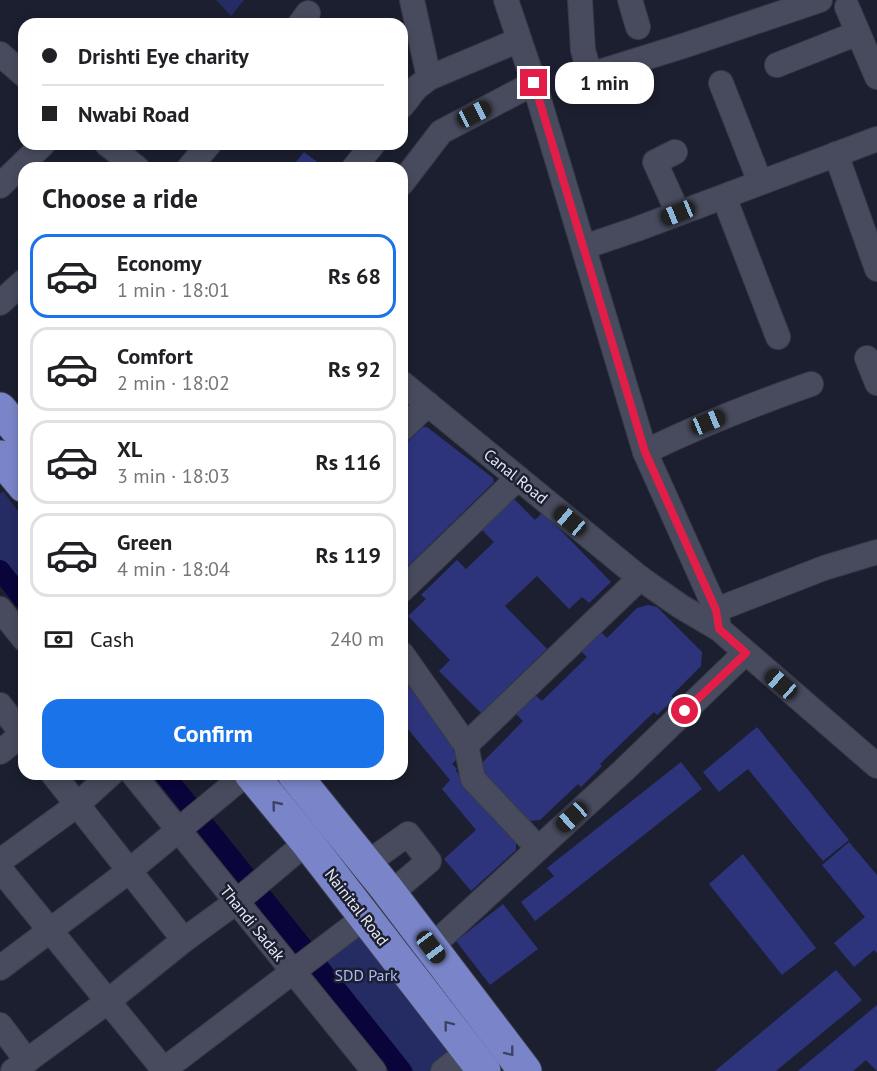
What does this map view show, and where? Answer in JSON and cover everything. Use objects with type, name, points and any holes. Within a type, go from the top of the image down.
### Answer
[{"type":"highway","points":[[0,409],[18,431]]},
{"type":"highway","name":"Nainital Road","points":[[256,780],[477,1061]]},
{"type":"highway","name":"Nainital Road","points":[[299,780],[390,894],[525,1071]]},
{"type":"highway","points":[[307,842],[332,821]]},
{"type":"street","points":[[412,0],[429,78]]},
{"type":"street","points":[[506,0],[534,83],[645,452],[718,620],[746,653],[877,766]]},
{"type":"street","points":[[580,0],[582,50],[590,75],[820,0]]},
{"type":"street","points":[[630,0],[638,27]]},
{"type":"street","points":[[847,7],[877,77]]},
{"type":"street","points":[[777,65],[858,33]]},
{"type":"street","points":[[408,98],[416,88],[429,78],[519,40]]},
{"type":"street","points":[[0,54],[18,70]]},
{"type":"street","points":[[408,175],[441,132],[534,83]]},
{"type":"street","points":[[721,83],[760,182]]},
{"type":"street","points":[[584,247],[877,139]]},
{"type":"street","points":[[25,162],[37,150]]},
{"type":"street","points":[[114,150],[129,162]]},
{"type":"street","points":[[194,162],[204,150]]},
{"type":"street","points":[[359,162],[368,150]]},
{"type":"street","points":[[675,152],[655,162],[678,213]]},
{"type":"street","points":[[836,154],[877,269]]},
{"type":"street","points":[[0,186],[18,168]]},
{"type":"street","points":[[724,196],[778,337]]},
{"type":"street","points":[[0,303],[18,286]]},
{"type":"street","points":[[867,358],[877,383]]},
{"type":"street","points":[[645,452],[745,407],[811,384]]},
{"type":"street","name":"Canal Road","points":[[408,388],[640,578],[680,606],[718,620]]},
{"type":"street","points":[[408,423],[428,404]]},
{"type":"street","points":[[408,584],[518,478]]},
{"type":"street","points":[[718,620],[824,568],[877,552]]},
{"type":"street","points":[[466,745],[640,578]]},
{"type":"street","points":[[0,609],[16,635]]},
{"type":"street","points":[[431,947],[624,770],[746,653]]},
{"type":"street","points":[[408,663],[466,745],[473,779],[538,848]]},
{"type":"street","points":[[0,705],[18,728]]},
{"type":"street","points":[[0,752],[18,738]]},
{"type":"street","points":[[58,780],[184,940]]},
{"type":"street","points":[[0,861],[77,805],[104,780]]},
{"type":"street","name":"Thandi Sadak","points":[[140,780],[191,821],[305,962],[374,1071]]},
{"type":"street","points":[[0,968],[129,871],[239,780]]},
{"type":"street","points":[[366,864],[408,834],[429,861],[390,894]]},
{"type":"street","points":[[0,1025],[20,1066],[248,893],[307,842]]},
{"type":"street","points":[[0,869],[163,1070],[365,916]]},
{"type":"street","points":[[443,1071],[477,1061]]},
{"type":"green space","points":[[216,0],[244,0],[231,16]]},
{"type":"green space","points":[[3,491],[18,511],[18,582],[0,559],[0,494]]},
{"type":"green space","name":"SDD Park","points":[[362,931],[458,1048],[429,1071],[414,1071],[322,961]]},
{"type":"building","points":[[304,152],[317,162],[296,162]]},
{"type":"building","points":[[423,427],[427,427],[493,478],[494,482],[408,566],[408,441]]},
{"type":"building","points":[[512,497],[535,520],[543,512],[611,582],[589,603],[582,597],[569,609],[537,576],[505,606],[547,649],[481,713],[439,671],[450,660],[408,616],[426,599],[421,595],[457,560],[466,569],[494,542],[480,528]]},
{"type":"building","points":[[648,605],[657,607],[702,652],[701,666],[671,696],[674,699],[657,715],[654,712],[600,764],[602,766],[581,787],[578,784],[540,820],[517,819],[478,767],[523,721],[515,713],[534,694],[542,701],[587,657],[578,648],[598,629],[607,638],[637,608]]},
{"type":"building","points":[[408,681],[424,699],[420,701],[450,742],[457,759],[452,764],[457,769],[456,771],[516,841],[516,850],[471,891],[444,859],[476,830],[442,789],[450,780],[408,729]]},
{"type":"building","points":[[757,727],[849,840],[823,861],[748,769],[719,792],[703,772]]},
{"type":"building","points":[[681,762],[702,789],[535,921],[521,902],[554,876],[547,868]]},
{"type":"building","points":[[849,842],[877,875],[877,953],[874,950],[854,967],[834,943],[865,917],[822,865]]},
{"type":"building","points":[[743,854],[816,948],[782,975],[709,884]]},
{"type":"building","points":[[503,904],[538,949],[490,985],[456,941]]},
{"type":"building","points":[[836,970],[862,1000],[776,1071],[715,1071]]},
{"type":"building","points":[[877,1005],[877,1071],[866,1060],[853,1071],[798,1071]]},
{"type":"waterway","points":[[0,570],[18,592]]},
{"type":"waterway","points":[[169,780],[402,1071]]},
{"type":"route","points":[[534,83],[645,452],[716,610],[719,629],[746,653],[685,711]]}]
